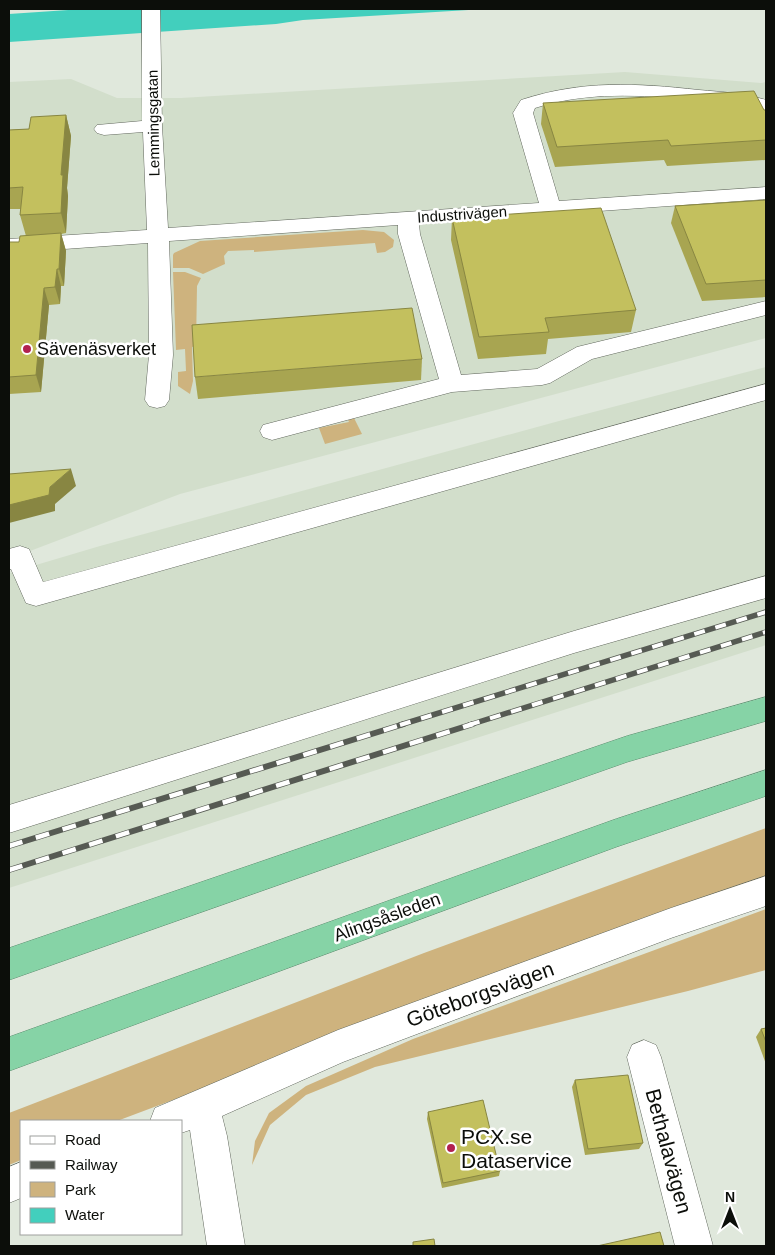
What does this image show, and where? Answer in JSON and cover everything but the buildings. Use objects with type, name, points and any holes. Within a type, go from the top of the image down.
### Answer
[{"type":"highway","points":[[9,964],[627,749],[766,709]]},
{"type":"highway","name":"Alingsåsleden","points":[[9,1054],[616,833],[766,783]]},
{"type":"street","name":"Lemmingsgatan","points":[[151,9],[152,126],[158,236],[161,355],[157,400]]},
{"type":"street","points":[[551,208],[524,119],[523,114],[528,104],[546,97],[582,92],[640,90],[740,99],[757,102],[766,107]]},
{"type":"street","points":[[104,129],[152,126]]},
{"type":"street","name":"Industrivägen","points":[[9,246],[766,192]]},
{"type":"street","points":[[408,218],[409,234],[452,384]]},
{"type":"street","points":[[272,431],[452,384],[542,377],[585,353],[766,308]]},
{"type":"street","points":[[9,559],[20,556],[27,578],[36,595],[766,392]]},
{"type":"street","points":[[9,818],[310,726],[574,642],[766,587]]},
{"type":"street","name":"Göteborgsvägen","points":[[189,1112],[338,1047],[671,923],[766,891]]},
{"type":"street","name":"Bethalavägen","points":[[644,1056],[694,1246]]},
{"type":"street","points":[[189,1112],[209,1136],[226,1246]]},
{"type":"shaded area","points":[[625,72],[766,82],[766,338],[180,494],[9,559],[9,82],[71,79],[117,98],[181,98]]},
{"type":"shaded area","points":[[766,367],[766,645],[9,888],[9,573],[100,546],[559,421]]},
{"type":"green space","points":[[363,230],[384,232],[394,240],[393,247],[385,252],[377,253],[375,243],[254,252],[254,250],[228,251],[224,256],[225,264],[203,274],[189,268],[173,268],[174,253],[200,241]]},
{"type":"green space","points":[[173,272],[185,272],[201,278],[197,286],[196,346],[192,347],[193,381],[190,394],[178,386],[178,372],[186,371],[185,349],[176,350]]},
{"type":"green space","points":[[354,418],[362,434],[325,444],[319,428],[349,422],[348,420]]},
{"type":"green space","points":[[766,828],[766,881],[690,906],[120,1120],[20,1120],[20,1160],[9,1165],[9,1113],[424,953]]},
{"type":"green space","points":[[766,909],[766,970],[688,991],[375,1067],[306,1095],[270,1125],[252,1165],[255,1141],[269,1113],[306,1086],[413,1039]]},
{"type":"water","points":[[83,9],[485,9],[303,20],[276,24],[9,42],[9,14]]},
{"type":"railway","points":[[400,725],[766,612]]},
{"type":"railway","points":[[469,725],[766,632]]},
{"type":"railway","points":[[9,846],[404,724]]},
{"type":"railway","points":[[9,870],[473,724]]},
{"type":"place","name":"Sävenäsverket","points":[[27,349]]},
{"type":"place","name":"PCX.se Dataservice","points":[[451,1148]]}]
